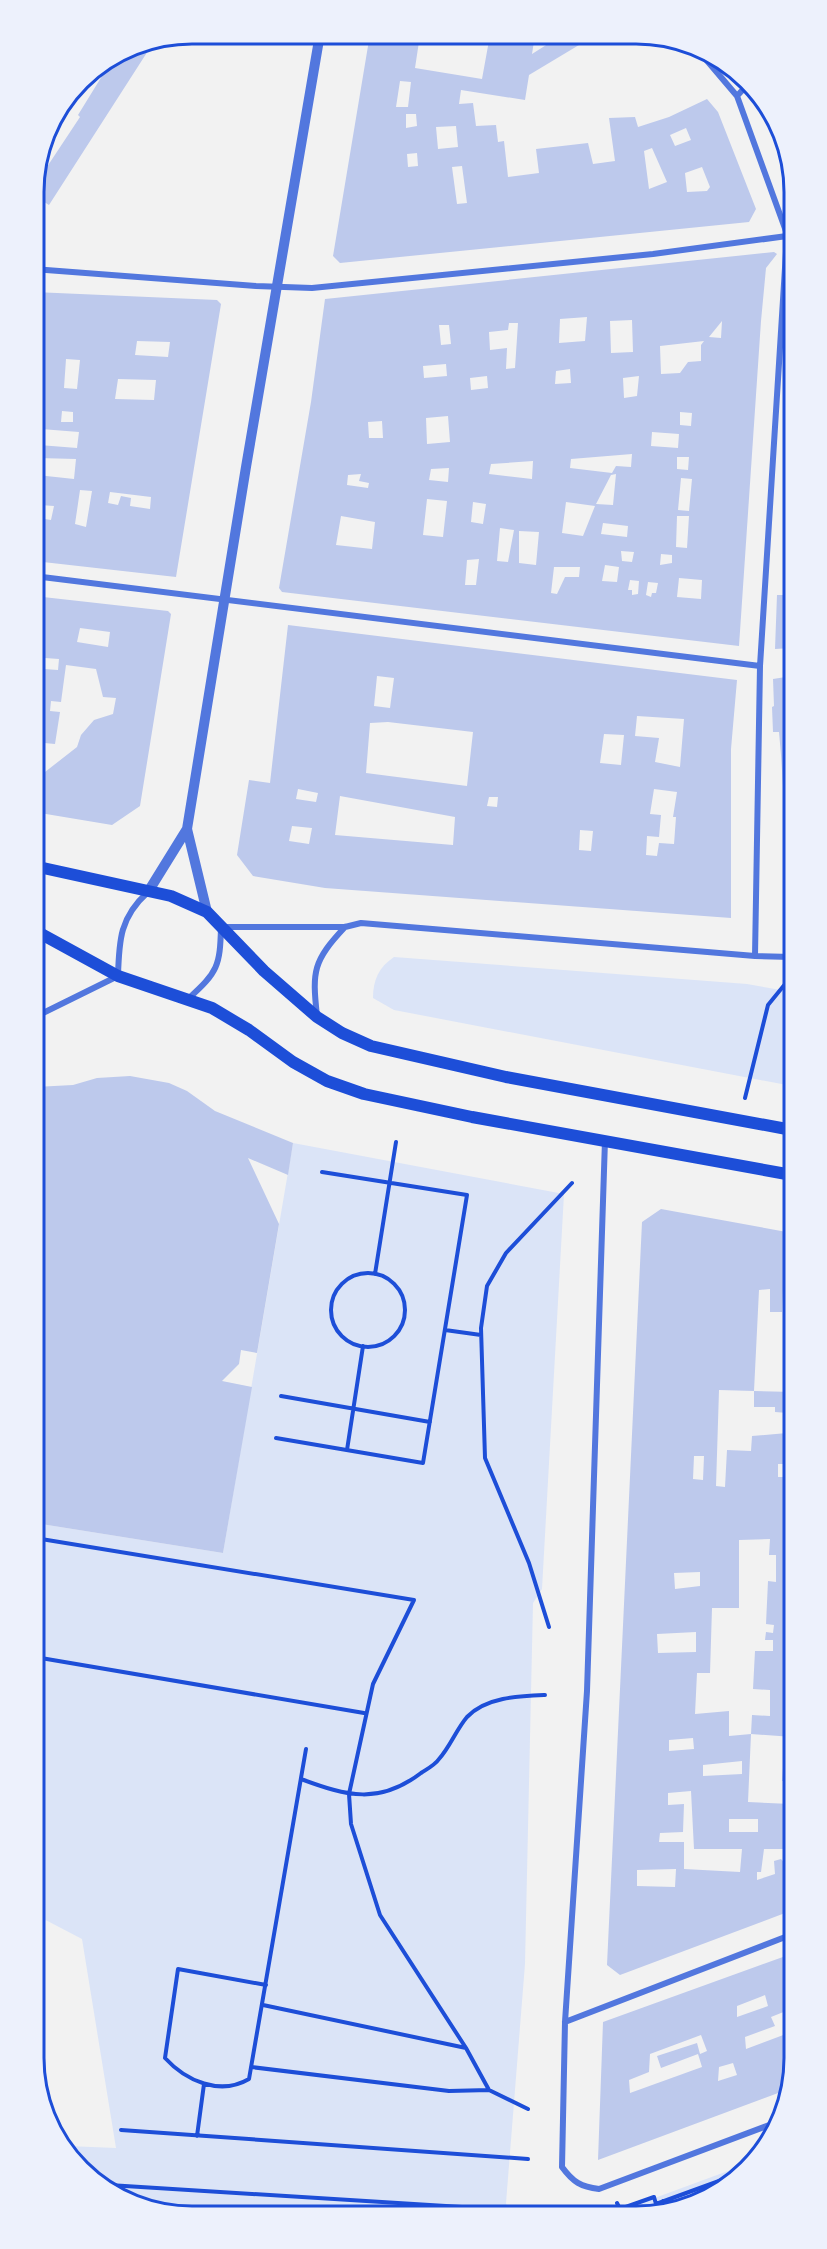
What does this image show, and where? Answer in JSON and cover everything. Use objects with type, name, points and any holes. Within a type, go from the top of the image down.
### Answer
[{"type":"main road","points":[[44,868],[171,896],[207,912],[264,971],[317,1017],[342,1033],[371,1046],[506,1077],[784,1128]]},
{"type":"main road","points":[[44,935],[118,976],[212,1008],[293,1062],[327,1081],[364,1094],[783,1173]]},
{"type":"street","points":[[44,1012],[118,976],[122,929],[133,906],[148,892],[187,829],[318,44]]},
{"type":"street","points":[[708,62],[737,96],[784,228]]},
{"type":"street","points":[[737,96],[742,90]]},
{"type":"street","points":[[44,270],[276,288],[312,288],[653,254],[784,236]]},
{"type":"street","points":[[755,956],[760,666],[784,285]]},
{"type":"street","points":[[44,577],[760,666]]},
{"type":"street","points":[[187,829],[207,912]]},
{"type":"street","points":[[188,999],[208,981],[220,961],[221,927],[345,927],[361,923],[784,957]]},
{"type":"street","points":[[317,1017],[313,980],[318,963],[331,942],[345,927]]},
{"type":"street","points":[[605,1140],[587,1691],[565,2022],[560,2151],[562,2167],[572,2180],[584,2187],[599,2189],[766,2126]]},
{"type":"street","points":[[565,2022],[783,1938]]},
{"type":"path","points":[[748,1083],[768,1005],[784,986]]},
{"type":"path","points":[[375,1274],[396,1142]]},
{"type":"path","points":[[276,1438],[423,1463],[467,1195],[322,1172]]},
{"type":"path","points":[[549,1627],[529,1563],[485,1458],[481,1335],[487,1286],[506,1253],[572,1183]]},
{"type":"path","points":[[375,1274],[395,1285],[402,1295],[404,1318],[392,1338],[382,1344],[363,1346],[348,1341],[339,1332],[332,1309],[341,1286],[351,1278],[375,1274]]},
{"type":"path","points":[[445,1330],[481,1335]]},
{"type":"path","points":[[347,1450],[363,1346]]},
{"type":"path","points":[[281,1396],[430,1422]]},
{"type":"path","points":[[44,1539],[414,1600],[373,1684],[364,1713],[349,1794],[351,1824],[380,1914],[466,2048],[489,2090]]},
{"type":"path","points":[[44,1659],[364,1713]]},
{"type":"path","points":[[301,1779],[349,1794],[381,1795],[410,1782],[439,1760],[468,1716],[489,1704],[514,1696],[545,1695]]},
{"type":"path","points":[[266,1985],[178,1969],[165,2058],[180,2071],[204,2084],[224,2087],[238,2085],[249,2079],[263,2005],[306,1749]]},
{"type":"path","points":[[263,2005],[466,2048]]},
{"type":"path","points":[[251,2067],[449,2091],[489,2090],[528,2109]]},
{"type":"path","points":[[197,2136],[204,2084]]},
{"type":"path","points":[[121,2130],[528,2159]]},
{"type":"path","points":[[658,2204],[717,2182]]},
{"type":"path","points":[[118,2187],[443,2206]]},
{"type":"path","points":[[627,2206],[654,2197],[657,2204]]},
{"type":"shaded area","points":[[394,957],[747,984],[784,991],[784,1084],[394,1010],[373,998],[374,985],[384,965]]},
{"type":"shaded area","points":[[293,1143],[564,1194],[542,1589],[533,1603],[525,1964],[507,2206],[192,2206],[163,2203],[144,2198],[117,2186],[101,2175],[73,2146],[116,2148],[82,1939],[44,1919],[44,1524],[223,1553]]},
{"type":"shaded area","points":[[733,2169],[710,2186],[683,2198],[664,2203],[633,2206]]},
{"type":"building","points":[[368,44],[419,44],[415,68],[482,79],[488,44],[534,44],[532,54],[548,44],[581,44],[529,75],[525,100],[461,90],[459,104],[473,103],[476,126],[496,125],[498,142],[504,141],[508,177],[539,173],[536,149],[588,143],[593,164],[615,161],[609,118],[635,117],[638,127],[669,117],[707,99],[718,112],[756,209],[749,222],[340,263],[333,256]],"holes":[[[400,81],[411,82],[408,107],[396,107]],[[406,114],[416,114],[417,126],[406,128]],[[456,126],[458,147],[438,149],[436,127]],[[686,128],[691,140],[675,146],[670,135]],[[652,148],[667,182],[649,189],[644,151]],[[417,153],[418,166],[408,167],[407,154]],[[462,166],[467,203],[457,204],[452,167]],[[702,167],[710,187],[707,191],[687,192],[685,173]]]},
{"type":"building","points":[[148,51],[49,205],[44,202],[46,169],[80,117],[78,115],[102,76],[100,75],[117,63]]},
{"type":"building","points":[[774,252],[777,254],[766,268],[739,646],[282,592],[279,588],[311,402],[325,299]],"holes":[[[587,317],[585,341],[559,343],[560,319]],[[632,320],[633,352],[611,353],[610,321]],[[722,321],[721,338],[709,337]],[[509,323],[518,323],[515,368],[506,369],[507,348],[490,350],[489,332],[508,330]],[[439,325],[449,325],[451,344],[441,345]],[[704,341],[701,345],[701,361],[688,362],[680,373],[661,374],[660,346]],[[446,364],[447,376],[424,378],[423,366]],[[570,369],[571,383],[555,384],[556,371]],[[487,376],[488,388],[471,390],[470,378]],[[639,376],[637,396],[624,398],[623,378]],[[680,412],[692,413],[691,426],[680,425]],[[448,416],[450,442],[427,444],[426,418]],[[382,421],[383,438],[369,438],[368,422]],[[652,432],[679,434],[678,448],[651,446]],[[632,454],[631,467],[616,466],[612,473],[570,468],[571,459]],[[677,457],[689,457],[688,470],[677,469]],[[533,461],[532,479],[489,474],[491,464]],[[449,468],[448,482],[429,480],[431,469]],[[361,474],[359,481],[369,483],[368,488],[347,485],[348,475]],[[616,474],[613,505],[596,504],[611,475]],[[681,478],[692,479],[689,511],[678,510]],[[427,499],[447,501],[443,537],[423,535]],[[473,502],[486,504],[483,524],[471,522]],[[566,502],[595,506],[583,536],[562,533]],[[341,516],[375,522],[372,549],[336,545]],[[677,516],[689,516],[687,548],[676,547]],[[603,523],[628,526],[627,537],[601,534]],[[500,528],[514,530],[508,562],[497,561]],[[519,531],[539,532],[536,565],[519,563]],[[621,551],[634,552],[632,562],[622,561]],[[661,554],[672,555],[672,563],[660,565]],[[479,559],[476,585],[465,585],[467,560]],[[605,565],[619,567],[617,582],[602,581]],[[554,567],[580,567],[579,577],[565,577],[557,594],[551,593]],[[679,578],[702,580],[701,599],[677,597]],[[630,580],[639,581],[638,594],[632,595],[632,590],[628,590]],[[648,582],[658,583],[656,593],[652,593],[651,597],[646,595]]]},
{"type":"building","points":[[44,292],[217,300],[221,304],[176,577],[44,562],[44,519],[51,520],[54,506],[44,505],[44,476],[74,479],[76,459],[44,458],[44,445],[77,448],[79,432],[44,429]],"holes":[[[137,341],[170,342],[168,357],[135,355]],[[66,359],[80,360],[77,389],[64,388]],[[118,379],[156,380],[154,400],[115,399]],[[62,411],[73,412],[73,422],[61,422]],[[80,490],[92,491],[86,527],[75,524]],[[110,492],[151,497],[150,509],[130,506],[131,498],[121,496],[118,505],[108,503]]]},
{"type":"building","points":[[777,595],[784,595],[784,648],[775,649]]},
{"type":"building","points":[[44,597],[168,611],[171,614],[140,806],[112,825],[44,814],[44,772],[77,747],[81,735],[94,720],[113,714],[116,698],[103,697],[96,669],[66,665],[61,702],[51,701],[50,711],[60,712],[55,744],[44,743],[44,669]],"holes":[[[80,628],[110,632],[108,647],[77,642]],[[45,658],[59,659],[58,670],[44,669]]]},
{"type":"building","points":[[288,625],[737,680],[731,749],[731,918],[325,888],[253,876],[237,855],[249,780],[270,783]],"holes":[[[377,676],[394,678],[390,708],[374,706]],[[637,716],[684,719],[680,767],[655,762],[659,738],[635,736]],[[388,722],[473,732],[467,786],[366,773],[370,723]],[[604,734],[624,735],[621,765],[600,763]],[[298,789],[318,793],[316,802],[296,799]],[[654,789],[677,792],[673,817],[676,817],[674,844],[659,843],[657,856],[646,855],[647,836],[659,837],[661,815],[650,814]],[[340,796],[455,817],[453,845],[335,835]],[[489,797],[498,797],[497,807],[487,806]],[[292,826],[312,828],[309,844],[289,841]],[[580,830],[593,831],[591,851],[579,850]]]},
{"type":"building","points":[[784,677],[784,801],[779,732],[773,732],[773,679]]},
{"type":"building","points":[[130,1076],[169,1083],[187,1091],[215,1111],[293,1143],[288,1175],[248,1158],[279,1224],[257,1353],[241,1350],[239,1364],[222,1381],[252,1387],[223,1553],[44,1524],[44,1087],[73,1085],[97,1078]]},
{"type":"building","points":[[661,1209],[783,1231],[782,1312],[770,1312],[770,1289],[759,1290],[754,1391],[719,1390],[716,1486],[725,1487],[727,1450],[751,1451],[752,1436],[783,1433],[783,1464],[778,1464],[778,1477],[783,1477],[783,1736],[751,1734],[748,1802],[783,1804],[783,1849],[764,1849],[761,1872],[757,1872],[757,1880],[775,1874],[774,1861],[781,1859],[783,1861],[783,1914],[620,1975],[607,1965],[642,1222]],"holes":[[[694,1456],[704,1456],[703,1480],[693,1479]],[[770,1539],[769,1555],[776,1555],[776,1582],[768,1581],[766,1624],[774,1625],[773,1633],[766,1632],[765,1640],[773,1640],[773,1651],[755,1651],[753,1689],[770,1690],[770,1716],[752,1715],[751,1734],[729,1736],[729,1711],[695,1714],[697,1673],[710,1673],[712,1608],[739,1608],[739,1540]],[[700,1572],[700,1586],[675,1589],[674,1573]],[[696,1632],[696,1652],[658,1653],[657,1634]],[[693,1738],[694,1749],[669,1751],[669,1740]],[[742,1761],[742,1774],[703,1776],[703,1765]],[[691,1791],[694,1849],[742,1849],[740,1872],[684,1869],[684,1842],[659,1842],[660,1833],[683,1832],[684,1804],[668,1805],[668,1793]],[[729,1819],[758,1819],[758,1832],[729,1832]],[[676,1869],[675,1887],[637,1886],[637,1870]]]},
{"type":"building","points":[[754,1391],[783,1392],[783,1413],[775,1412],[775,1407],[754,1407]]},
{"type":"building","points":[[783,1957],[783,2012],[771,2017],[775,2026],[745,2037],[746,2049],[783,2035],[783,2067],[779,2093],[598,2160],[603,2022]],"holes":[[[765,1995],[768,2006],[737,2017],[737,2006]],[[701,2035],[707,2051],[700,2054],[697,2043],[657,2056],[661,2068],[698,2054],[702,2067],[630,2093],[629,2080],[649,2072],[650,2054]],[[733,2063],[737,2075],[718,2081],[719,2067]]]}]
